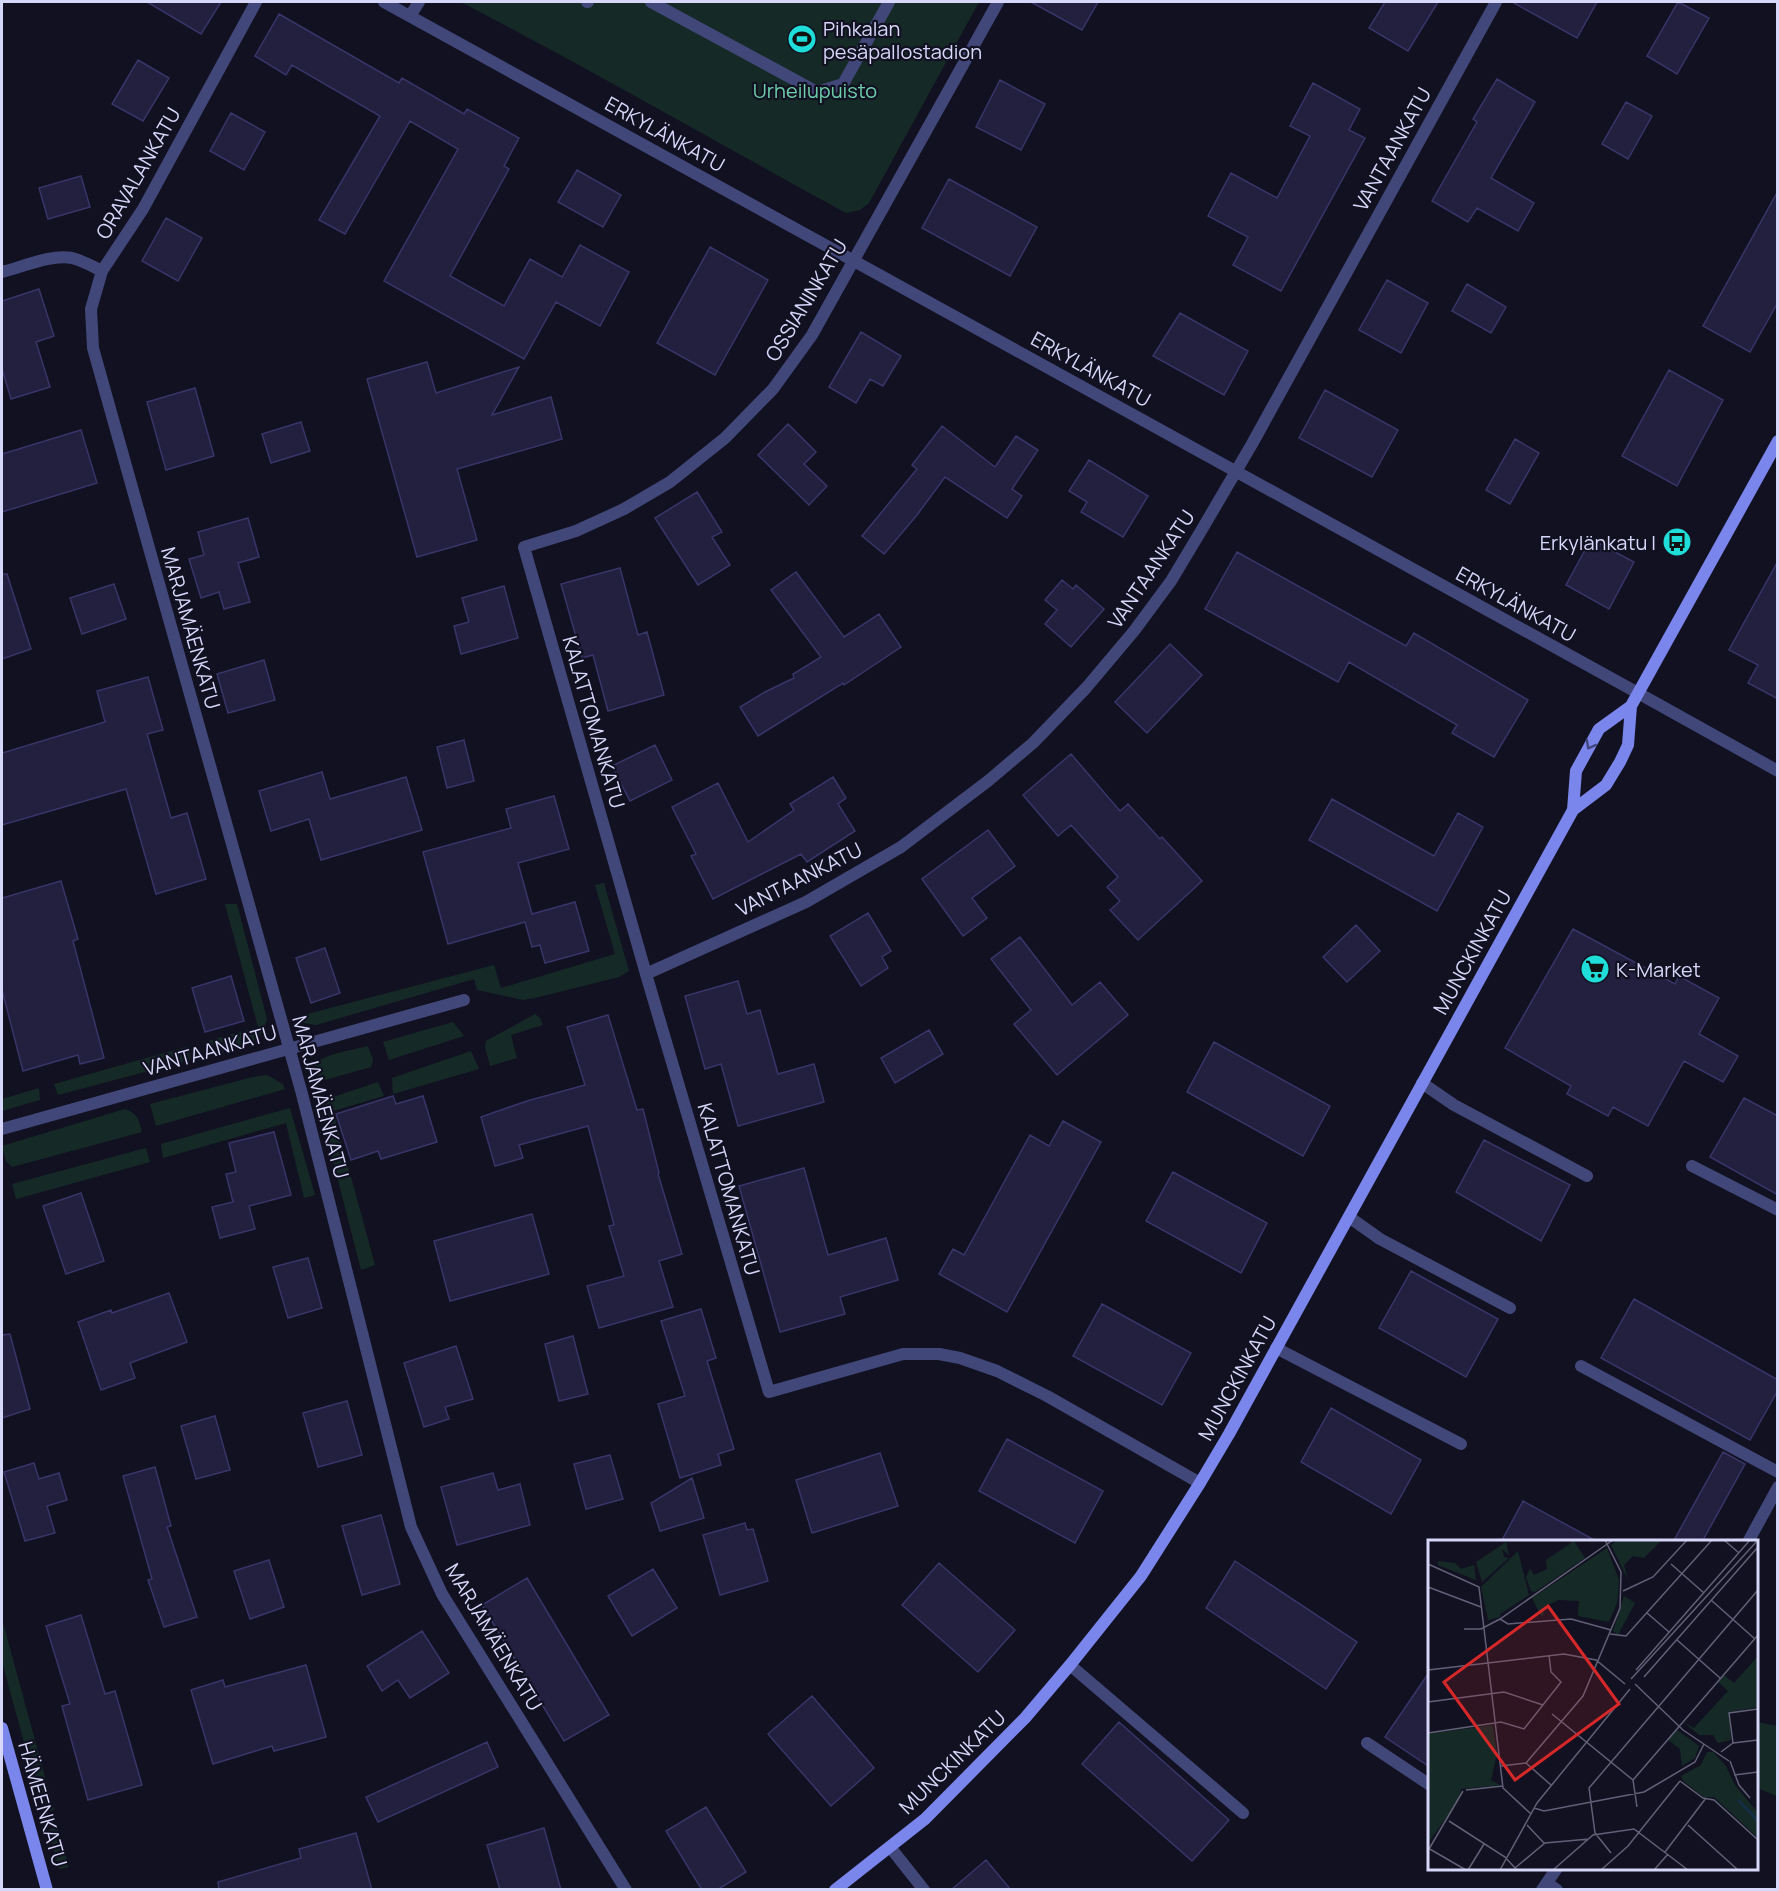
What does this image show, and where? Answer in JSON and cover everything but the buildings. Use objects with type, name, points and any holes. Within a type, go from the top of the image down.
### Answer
[{"type":"main road","name":"MUNCKINKATU","points":[[836,1890],[925,1819],[1025,1718],[1141,1576],[1200,1483],[1573,810],[1606,785],[1620,762],[1628,745],[1631,706],[1778,441]]},
{"type":"main road","name":"MUNCKINKATU","points":[[1573,810],[1576,771],[1599,729],[1631,706]]},
{"type":"main road","name":"HÄMEENKATU","points":[[2,1728],[47,1890]]},
{"type":"street","name":"ORAVALANKATU","points":[[102,271],[142,209],[256,2]]},
{"type":"street","name":"ERKYLÄNKATU","points":[[384,2],[1778,771]]},
{"type":"street","points":[[410,16],[419,2]]},
{"type":"street","points":[[651,2],[817,92],[843,84],[889,2]]},
{"type":"street","name":"OSSIANINKATU","points":[[524,547],[576,531],[624,509],[670,482],[725,438],[773,389],[812,335],[998,2]]},
{"type":"street","name":"VANTAANKATU","points":[[645,974],[806,902],[901,847],[1033,743],[1086,688],[1140,623],[1171,581],[1236,471],[1496,2]]},
{"type":"street","points":[[2,272],[51,259],[69,258],[102,271]]},
{"type":"street","name":"MARJAMÄENKATU","points":[[102,271],[91,309],[93,348],[302,1094],[411,1527],[442,1594],[626,1890]]},
{"type":"street","name":"KALATTOMANKATU","points":[[524,547],[645,974],[769,1392],[903,1354],[939,1354],[960,1358],[997,1371],[1047,1396],[1200,1483]]},
{"type":"street","name":"VANTAANKATU","points":[[2,1129],[464,1000]]},
{"type":"street","points":[[1422,1083],[1454,1105],[1587,1176]]},
{"type":"street","points":[[1692,1166],[1778,1210]]},
{"type":"street","points":[[1348,1217],[1380,1239],[1510,1308]]},
{"type":"street","points":[[1276,1348],[1461,1444]]},
{"type":"street","points":[[1581,1366],[1778,1472]]},
{"type":"street","points":[[1749,1540],[1778,1487]]},
{"type":"street","points":[[1070,1665],[1244,1813]]},
{"type":"street","points":[[1367,1743],[1428,1784]]},
{"type":"street","points":[[890,1847],[924,1890]]},
{"type":"street","points":[[1549,1887],[1556,1870]]},
{"type":"green space","name":"Urheilupuisto","points":[[461,2],[979,2],[869,203],[860,210],[846,213]]},
{"type":"green space","points":[[604,883],[629,971],[619,977],[523,1000],[477,990],[474,979],[316,1025],[304,1023],[296,1017],[494,965],[501,988],[615,954],[595,885]]},
{"type":"green space","points":[[225,904],[237,904],[267,1019],[264,1029],[254,1041],[240,1048],[214,1055],[207,1050],[204,1042],[258,1027]]},
{"type":"green space","points":[[535,1014],[543,1025],[511,1035],[517,1058],[490,1066],[485,1047],[486,1041]]},
{"type":"green space","points":[[453,1022],[464,1036],[389,1060],[383,1042]]},
{"type":"green space","points":[[189,1046],[190,1060],[58,1095],[54,1084]]},
{"type":"green space","points":[[368,1046],[373,1060],[371,1067],[314,1083],[310,1068],[315,1063],[329,1056]]},
{"type":"green space","points":[[471,1051],[479,1069],[393,1094],[392,1078]]},
{"type":"green space","points":[[267,1075],[283,1084],[285,1089],[156,1126],[150,1104]]},
{"type":"green space","points":[[378,1082],[384,1096],[333,1111],[375,1265],[361,1270],[318,1102]]},
{"type":"green space","points":[[39,1088],[40,1100],[2,1111],[2,1099]]},
{"type":"green space","points":[[290,1108],[315,1195],[304,1198],[286,1123],[163,1158],[161,1144]]},
{"type":"green space","points":[[125,1109],[137,1118],[142,1132],[12,1167],[6,1161],[2,1146]]},
{"type":"green space","points":[[146,1148],[150,1162],[16,1199],[12,1184]]},
{"type":"green space","points":[[2,1619],[54,1810],[43,1812],[2,1662]]},
{"type":"green space","points":[[1758,1722],[1777,1726],[1777,1796],[1758,1788]]},
{"type":"green space","points":[[57,1827],[69,1867],[59,1869],[48,1830]]},
{"type":"place","name":"Pihkalan pesäpallostadion","points":[[802,39]]},
{"type":"place","name":"Erkylänkatu I","points":[[1677,542]]},
{"type":"place","name":"K-Market","points":[[1595,969]]}]
